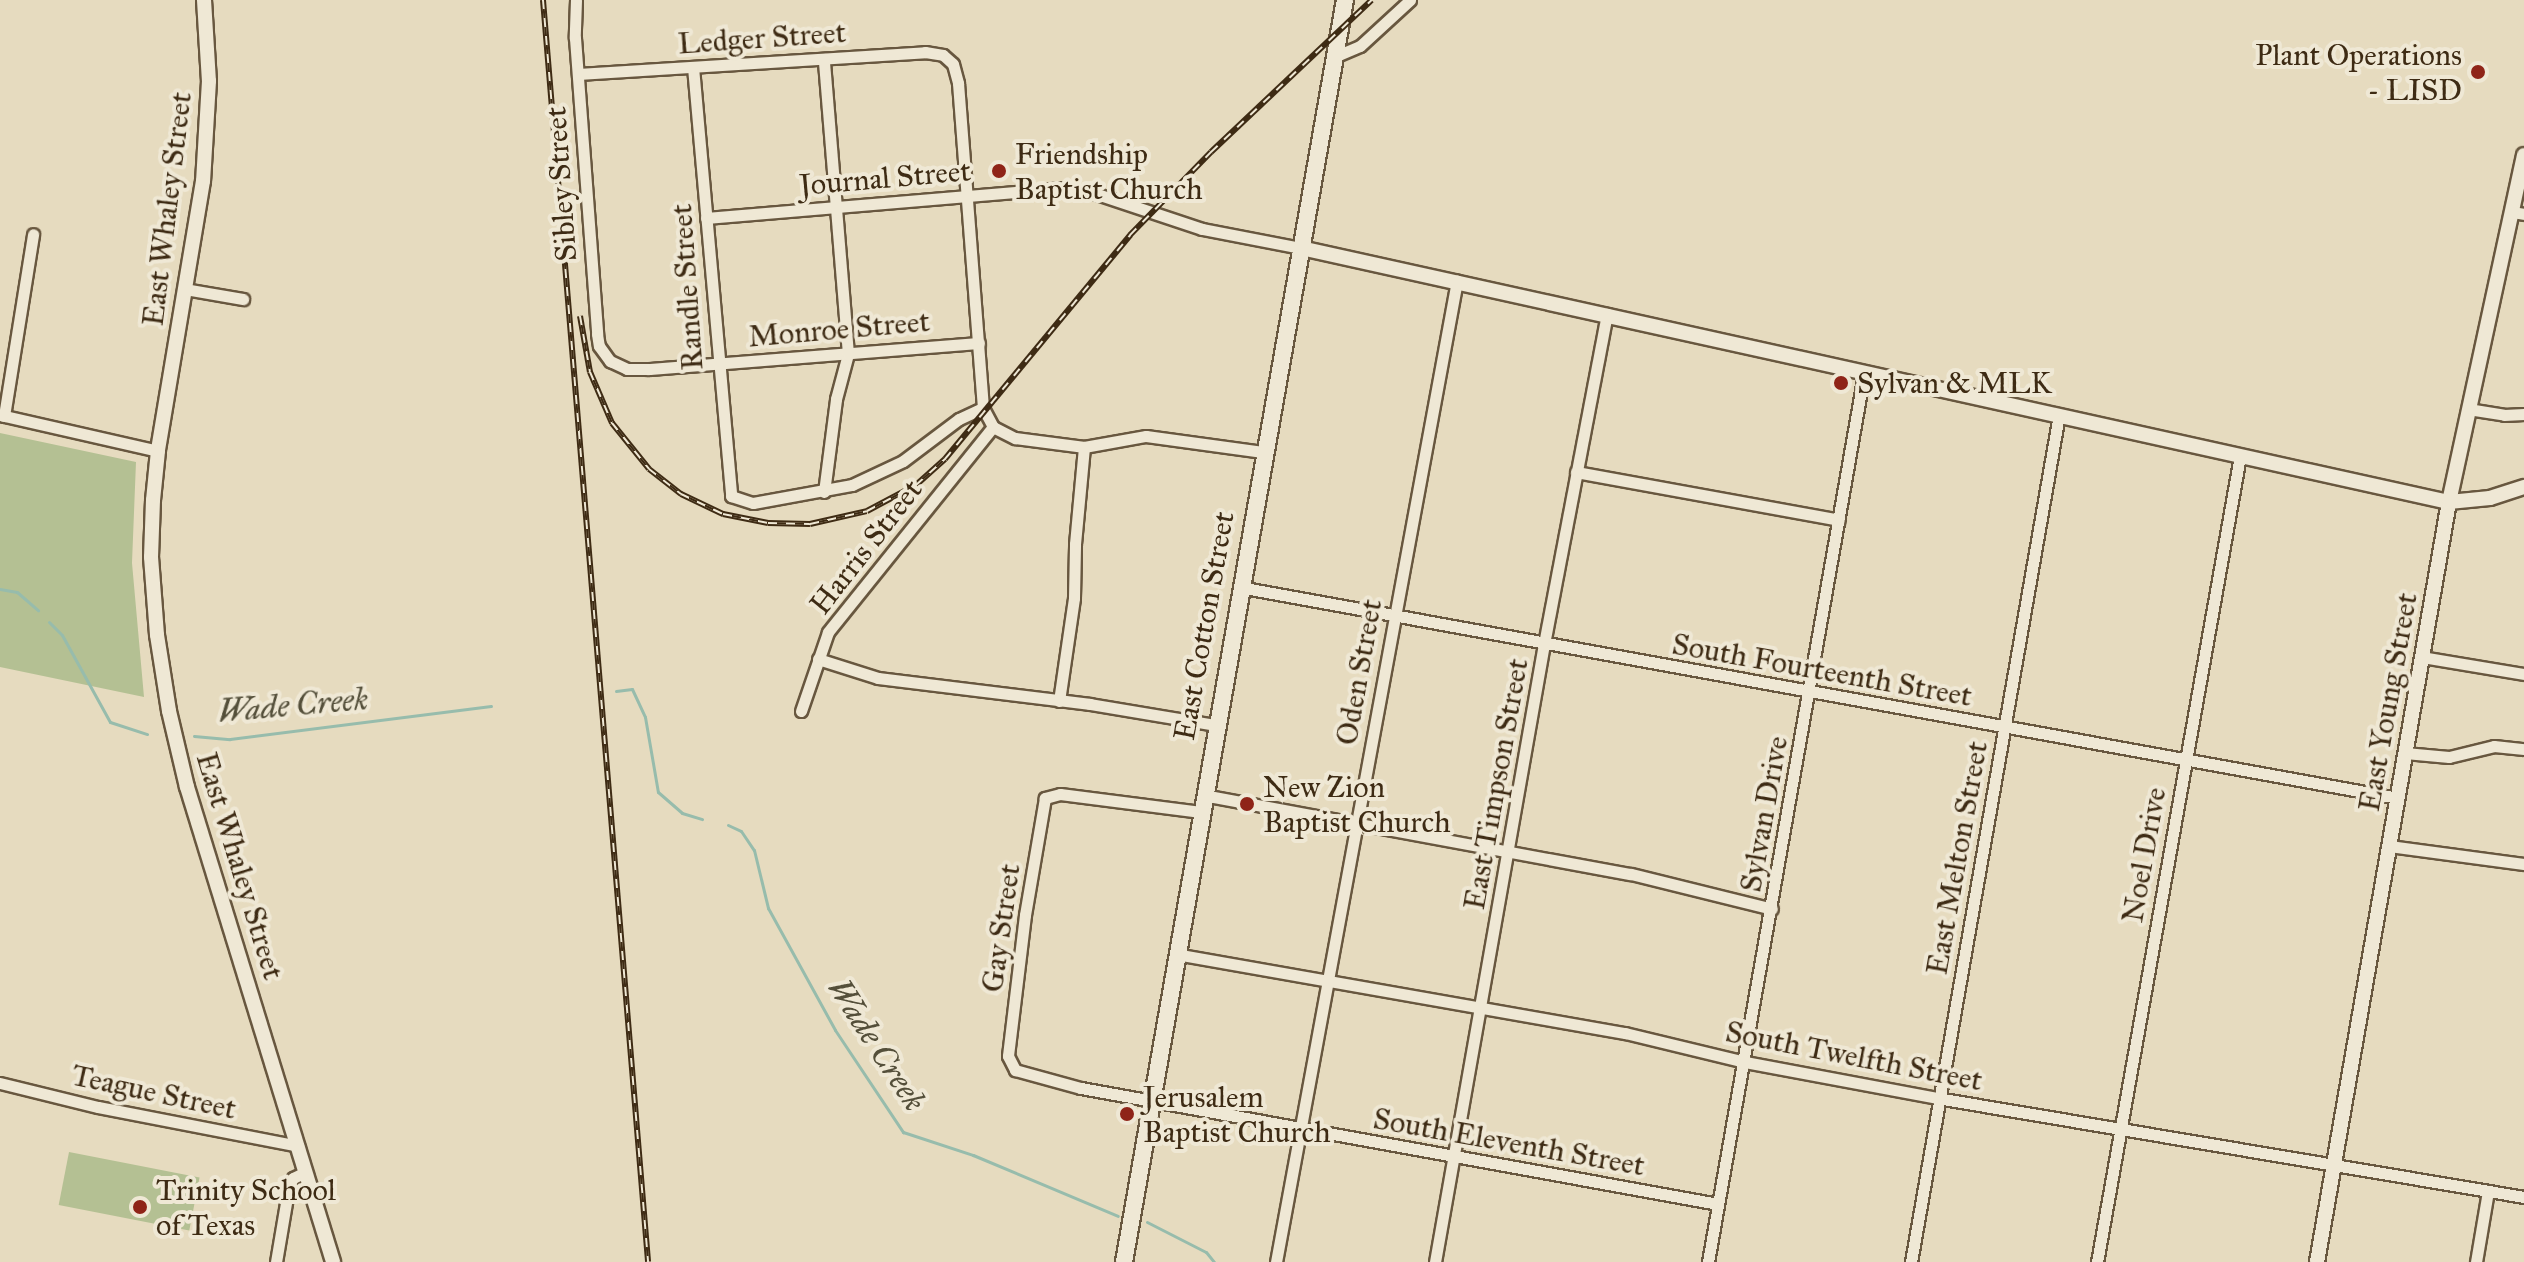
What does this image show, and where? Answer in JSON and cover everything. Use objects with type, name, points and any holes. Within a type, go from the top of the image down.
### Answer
[{"type":"main road","name":"East Cotton Street","points":[[1124,1262],[1239,587],[1345,0]]},
{"type":"street","name":"East Whaley Street","points":[[204,0],[208,56],[207,130],[158,451],[153,500],[152,582],[169,711],[193,808],[333,1262]]},
{"type":"street","name":"Sibley Street","points":[[576,0],[578,74],[597,334],[599,346],[610,361]]},
{"type":"street","points":[[1334,57],[1360,46],[1410,0]]},
{"type":"street","name":"Ledger Street","points":[[578,74],[930,52],[949,59],[958,83],[967,194]]},
{"type":"street","points":[[824,59],[848,354],[836,399],[824,492],[862,481],[903,461],[959,419],[983,408]]},
{"type":"street","name":"Randle Street","points":[[693,67],[728,487],[737,500],[753,503],[824,492]]},
{"type":"street","name":"East Young Street","points":[[2317,1262],[2449,502],[2468,409],[2518,213],[2524,155]]},
{"type":"street","name":"Journal Street","points":[[706,218],[967,194],[1073,189],[1195,227],[1301,248]]},
{"type":"street","points":[[967,194],[983,408],[993,427],[1008,436],[1084,447],[1146,436],[1263,452]]},
{"type":"street","points":[[33,234],[2,416],[158,451]]},
{"type":"street","points":[[1301,248],[2449,502],[2479,500],[2524,487]]},
{"type":"street","name":"Oden Street","points":[[1276,1262],[1457,281]]},
{"type":"street","points":[[185,289],[243,299]]},
{"type":"street","name":"East Timpson Street","points":[[1435,1262],[1510,851],[1544,644],[1607,314]]},
{"type":"street","name":"Monroe Street","points":[[610,361],[635,369],[979,343]]},
{"type":"street","name":"Sylvan Drive","points":[[1708,1262],[1864,374]]},
{"type":"street","points":[[2468,409],[2504,415],[2524,414]]},
{"type":"street","name":"East Melton Street","points":[[1911,1262],[1937,1098],[2059,415]]},
{"type":"street","name":"Harris Street","points":[[801,711],[818,659],[836,621],[993,427]]},
{"type":"street","points":[[1059,701],[1074,598],[1084,447]]},
{"type":"street","name":"Noel Drive","points":[[2097,1262],[2240,456]]},
{"type":"street","points":[[1576,472],[1839,520]]},
{"type":"street","name":"South Fourteenth Street","points":[[1239,587],[1394,618],[2398,798]]},
{"type":"street","points":[[2422,657],[2524,674]]},
{"type":"street","points":[[818,659],[878,678],[1215,725]]},
{"type":"street","points":[[2405,753],[2449,757],[2494,746],[2524,749]]},
{"type":"street","name":"Gay Street","points":[[1011,1067],[1008,1056],[1025,915],[1047,797],[1060,794],[1202,804]]},
{"type":"street","points":[[1202,804],[1510,851],[1644,877],[1772,909]]},
{"type":"street","points":[[2389,846],[2524,864]]},
{"type":"street","name":"South Twelfth Street","points":[[1176,954],[1625,1033],[1745,1062],[1937,1098],[2524,1197]]},
{"type":"street","name":"South Eleventh Street","points":[[1011,1067],[1074,1086],[1718,1204]]},
{"type":"street","name":"Teague Street","points":[[0,1083],[98,1107],[298,1146]]},
{"type":"street","points":[[276,1262],[290,1183],[306,1172]]},
{"type":"street","points":[[2476,1262],[2488,1191]]},
{"type":"green space","points":[[0,433],[136,462],[132,563],[144,697],[0,667]]},
{"type":"green space","points":[[69,1152],[200,1177],[189,1230],[59,1205]]},
{"type":"waterway","name":"Wade Creek","points":[[0,589],[17,592],[38,610]]},
{"type":"waterway","name":"Wade Creek","points":[[49,622],[62,635],[110,722],[147,734]]},
{"type":"waterway","name":"Wade Creek","points":[[616,691],[632,689],[645,717],[658,792],[682,813],[702,819]]},
{"type":"waterway","name":"Wade Creek","points":[[194,736],[230,739],[491,706]]},
{"type":"waterway","name":"Wade Creek","points":[[728,825],[741,831],[754,850],[768,908],[835,1030],[903,1132],[973,1155],[1118,1216]]},
{"type":"waterway","name":"Wade Creek","points":[[1147,1222],[1206,1252],[1214,1262]]},
{"type":"railway","points":[[543,0],[648,1262]]},
{"type":"railway","points":[[580,316],[590,372],[612,423],[649,469],[681,494],[723,514],[768,523],[810,524],[867,511],[916,485],[945,459],[1130,235],[1211,152],[1372,0]]},
{"type":"place","name":"Plant Operations - LISD","points":[[2478,72]]},
{"type":"place","name":"Friendship Baptist Church","points":[[999,171]]},
{"type":"place","name":"Sylvan & MLK","points":[[1841,383]]},
{"type":"place","name":"New Zion Baptist Church","points":[[1247,804]]},
{"type":"place","name":"Jerusalem Baptist Church","points":[[1127,1114]]},
{"type":"place","name":"Trinity School of Texas","points":[[140,1207]]}]
